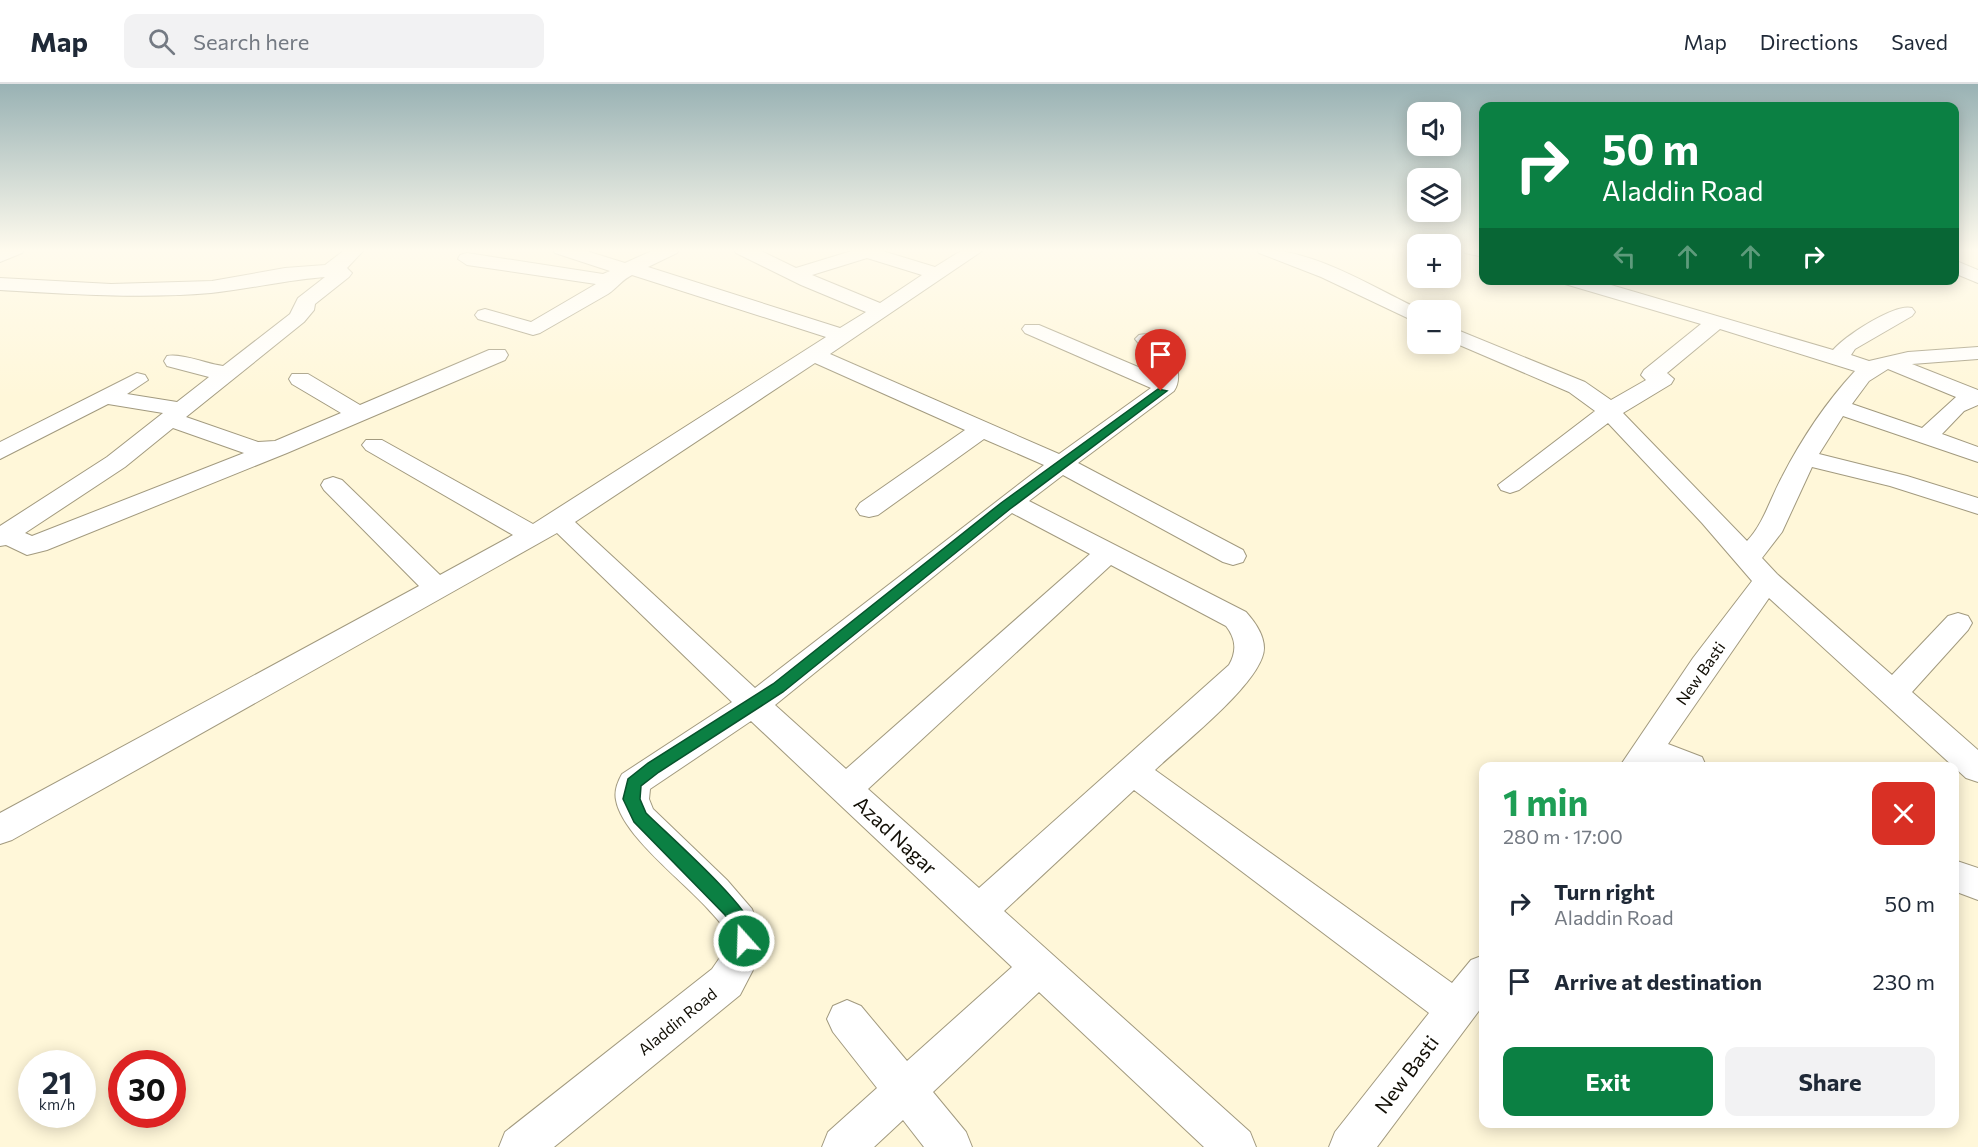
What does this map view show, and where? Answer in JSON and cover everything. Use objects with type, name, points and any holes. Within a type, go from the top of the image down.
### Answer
[{"type":"street","points":[[4,536],[116,462],[177,415],[297,318],[304,310],[305,302],[309,299]]},
{"type":"street","points":[[485,315],[533,329],[586,299]]},
{"type":"street","points":[[714,299],[843,336]]},
{"type":"street","points":[[853,299],[882,311]]},
{"type":"street","points":[[0,830],[546,528],[901,299]]},
{"type":"street","points":[[1380,299],[1407,312]]},
{"type":"street","points":[[1634,299],[1715,323],[1794,343],[1837,358],[1881,366],[1976,397]]},
{"type":"street","points":[[1837,358],[1848,345],[1905,312]]},
{"type":"street","points":[[1510,485],[1657,377],[1715,323]]},
{"type":"street","points":[[1032,329],[1107,363],[1166,386],[1169,379],[1168,363],[1146,339]]},
{"type":"street","points":[[1461,338],[1577,387],[1611,410],[1767,580],[1978,769]]},
{"type":"street","points":[[1746,558],[1771,533],[1804,458],[1839,407],[1881,366],[1925,356],[1978,353]]},
{"type":"street","points":[[4,536],[27,546],[38,544],[279,447],[497,355]]},
{"type":"street","points":[[814,355],[1061,464],[1233,556]]},
{"type":"street","points":[[175,361],[198,369],[229,373]]},
{"type":"street","points":[[0,452],[137,380]]},
{"type":"street","points":[[300,380],[359,414]]},
{"type":"street","name":"Aladdin Road","points":[[520,1147],[726,982],[744,953],[744,929],[731,910],[640,818],[632,799],[634,783],[800,672],[1011,502],[1149,402],[1166,386]]},
{"type":"street","points":[[104,397],[177,415],[256,449],[279,447]]},
{"type":"street","points":[[1926,437],[1956,406],[1976,397]]},
{"type":"street","points":[[1839,407],[1978,455]]},
{"type":"street","points":[[869,509],[982,429]]},
{"type":"street","name":"Azad Nagar","points":[[374,445],[546,528],[753,704],[1235,1147]]},
{"type":"street","points":[[1804,458],[1899,481],[1978,506]]},
{"type":"street","points":[[333,485],[437,588]]},
{"type":"street","points":[[978,911],[1240,673],[1249,659],[1252,645],[1247,631],[1236,619],[1011,502]]},
{"type":"street","points":[[846,789],[1108,553]]},
{"type":"street","name":"New Basti","points":[[1642,758],[1704,666],[1767,580]]},
{"type":"street","points":[[1893,693],[1958,623]]},
{"type":"street","points":[[1642,758],[1666,762]]},
{"type":"street","points":[[1132,771],[1456,1009]]},
{"type":"street","points":[[1959,877],[1978,884]]},
{"type":"street","points":[[843,1147],[1039,967]]},
{"type":"street","name":"New Basti","points":[[1350,1147],[1479,979]]},
{"type":"street","points":[[847,1019],[951,1147]]},
{"type":"route","points":[[744,941],[744,929],[731,910],[640,818],[632,799],[634,783],[800,672],[1005,506],[1161,391]]}]
